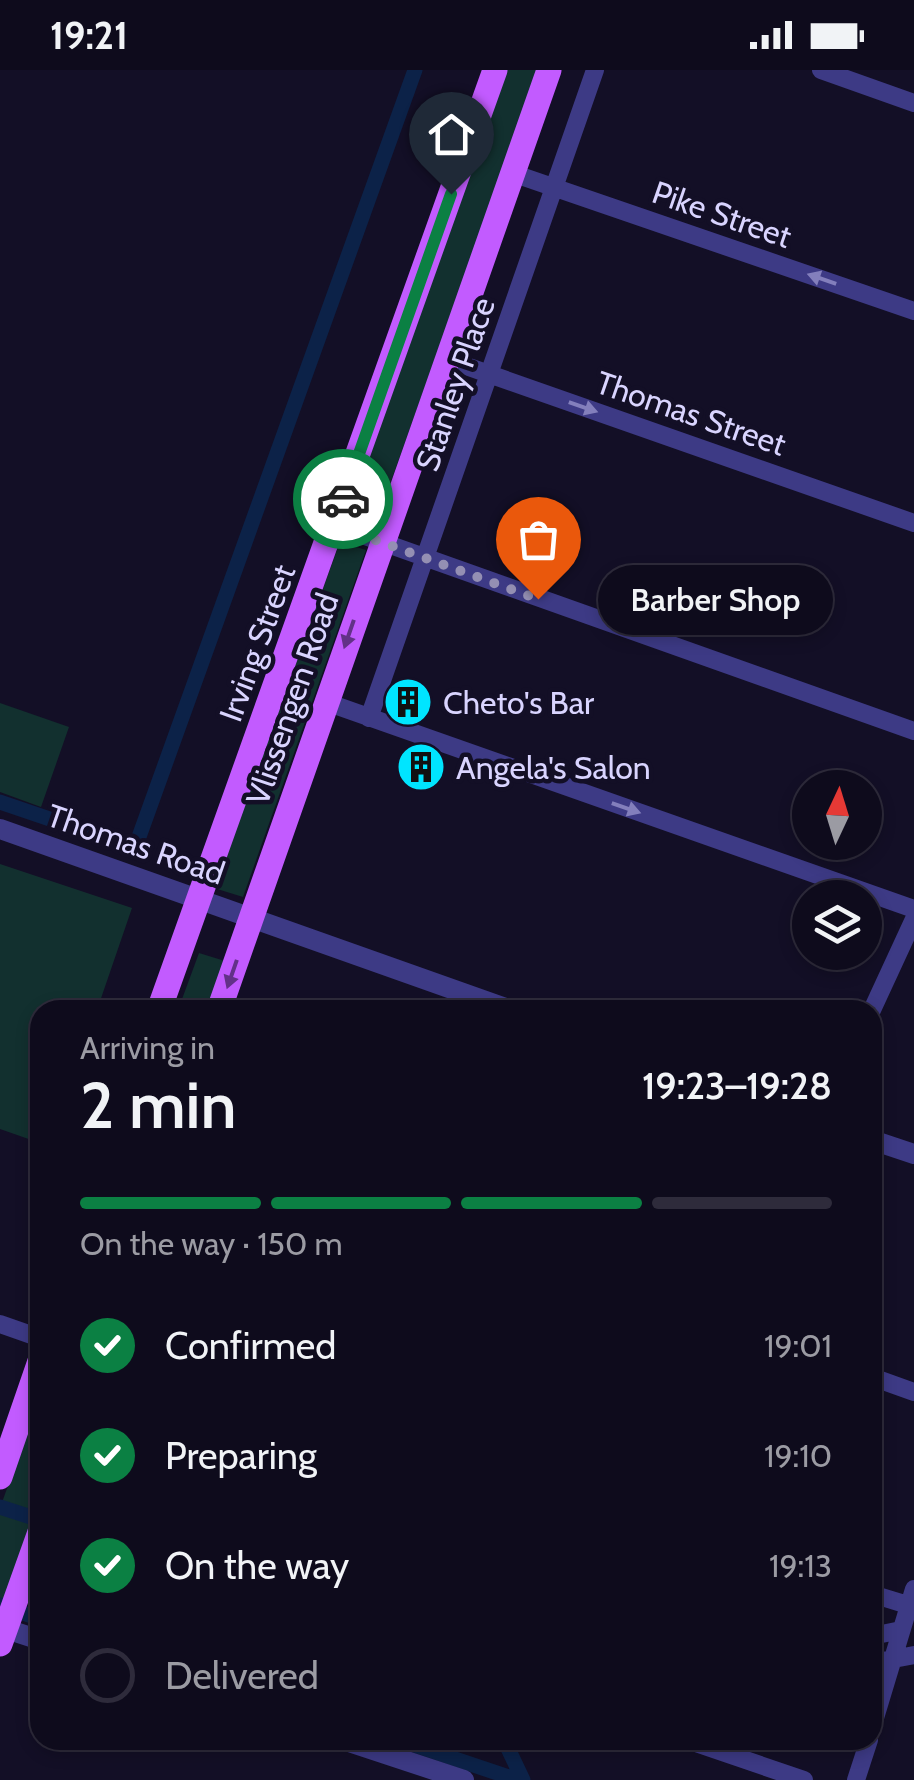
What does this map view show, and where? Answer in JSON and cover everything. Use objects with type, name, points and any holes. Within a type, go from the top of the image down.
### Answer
[{"type":"main road","name":"Irving Street","points":[[163,1000],[495,70]]},
{"type":"main road","name":"Vlissengen Road","points":[[223,1000],[549,70]]},
{"type":"main road","points":[[0,1477],[30,1390]]},
{"type":"main road","points":[[2,1633],[30,1559]]},
{"type":"street","name":"Stanley Place","points":[[370,718],[595,70]]},
{"type":"street","points":[[821,70],[914,103]]},
{"type":"street","name":"Pike Street","points":[[512,174],[914,311]]},
{"type":"street","name":"Thomas Street","points":[[449,360],[914,523]]},
{"type":"street","points":[[334,525],[914,731]]},
{"type":"street","points":[[326,702],[914,910]]},
{"type":"street","name":"Thomas Road","points":[[0,829],[483,1000]]},
{"type":"street","points":[[877,1000],[914,919]]},
{"type":"street","points":[[882,1143],[914,1154]]},
{"type":"street","points":[[0,1324],[30,1334]]},
{"type":"street","points":[[882,1381],[914,1392]]},
{"type":"street","points":[[882,1596],[912,1601],[882,1697]]},
{"type":"street","points":[[882,1634],[902,1630]]},
{"type":"street","points":[[2,1633],[30,1638]]},
{"type":"street","points":[[882,1662],[914,1654]]},
{"type":"street","points":[[372,1750],[464,1780]]},
{"type":"street","points":[[717,1750],[804,1780]]},
{"type":"street","points":[[856,1780],[866,1750]]},
{"type":"green space","points":[[506,70],[538,70],[375,526],[347,516]]},
{"type":"green space","points":[[340,542],[366,550],[243,897],[214,888]]},
{"type":"green space","points":[[0,703],[69,727],[41,807],[0,792]]},
{"type":"green space","points":[[0,864],[132,908],[100,1000],[30,1000],[30,1140],[0,1129]]},
{"type":"green space","points":[[199,953],[225,961],[211,1000],[182,1000]]},
{"type":"green space","points":[[30,1424],[30,1524],[0,1610],[0,1508]]},
{"type":"waterway","points":[[0,802],[135,848],[415,70]]},
{"type":"waterway","points":[[0,1507],[30,1517]]},
{"type":"waterway","points":[[0,1605],[30,1616]]},
{"type":"waterway","points":[[429,1750],[518,1780]]},
{"type":"waterway","points":[[509,1750],[523,1780]]},
{"type":"way so far","points":[[343,499],[334,525],[538,599]]},
{"type":"place","name":"Barber Shop","points":[[538,599]]},
{"type":"place","name":"Cheto's Bar","points":[[408,702]]},
{"type":"place","name":"Angela's Salon","points":[[421,767]]},
{"type":"route","points":[[343,499],[451,194]]}]
